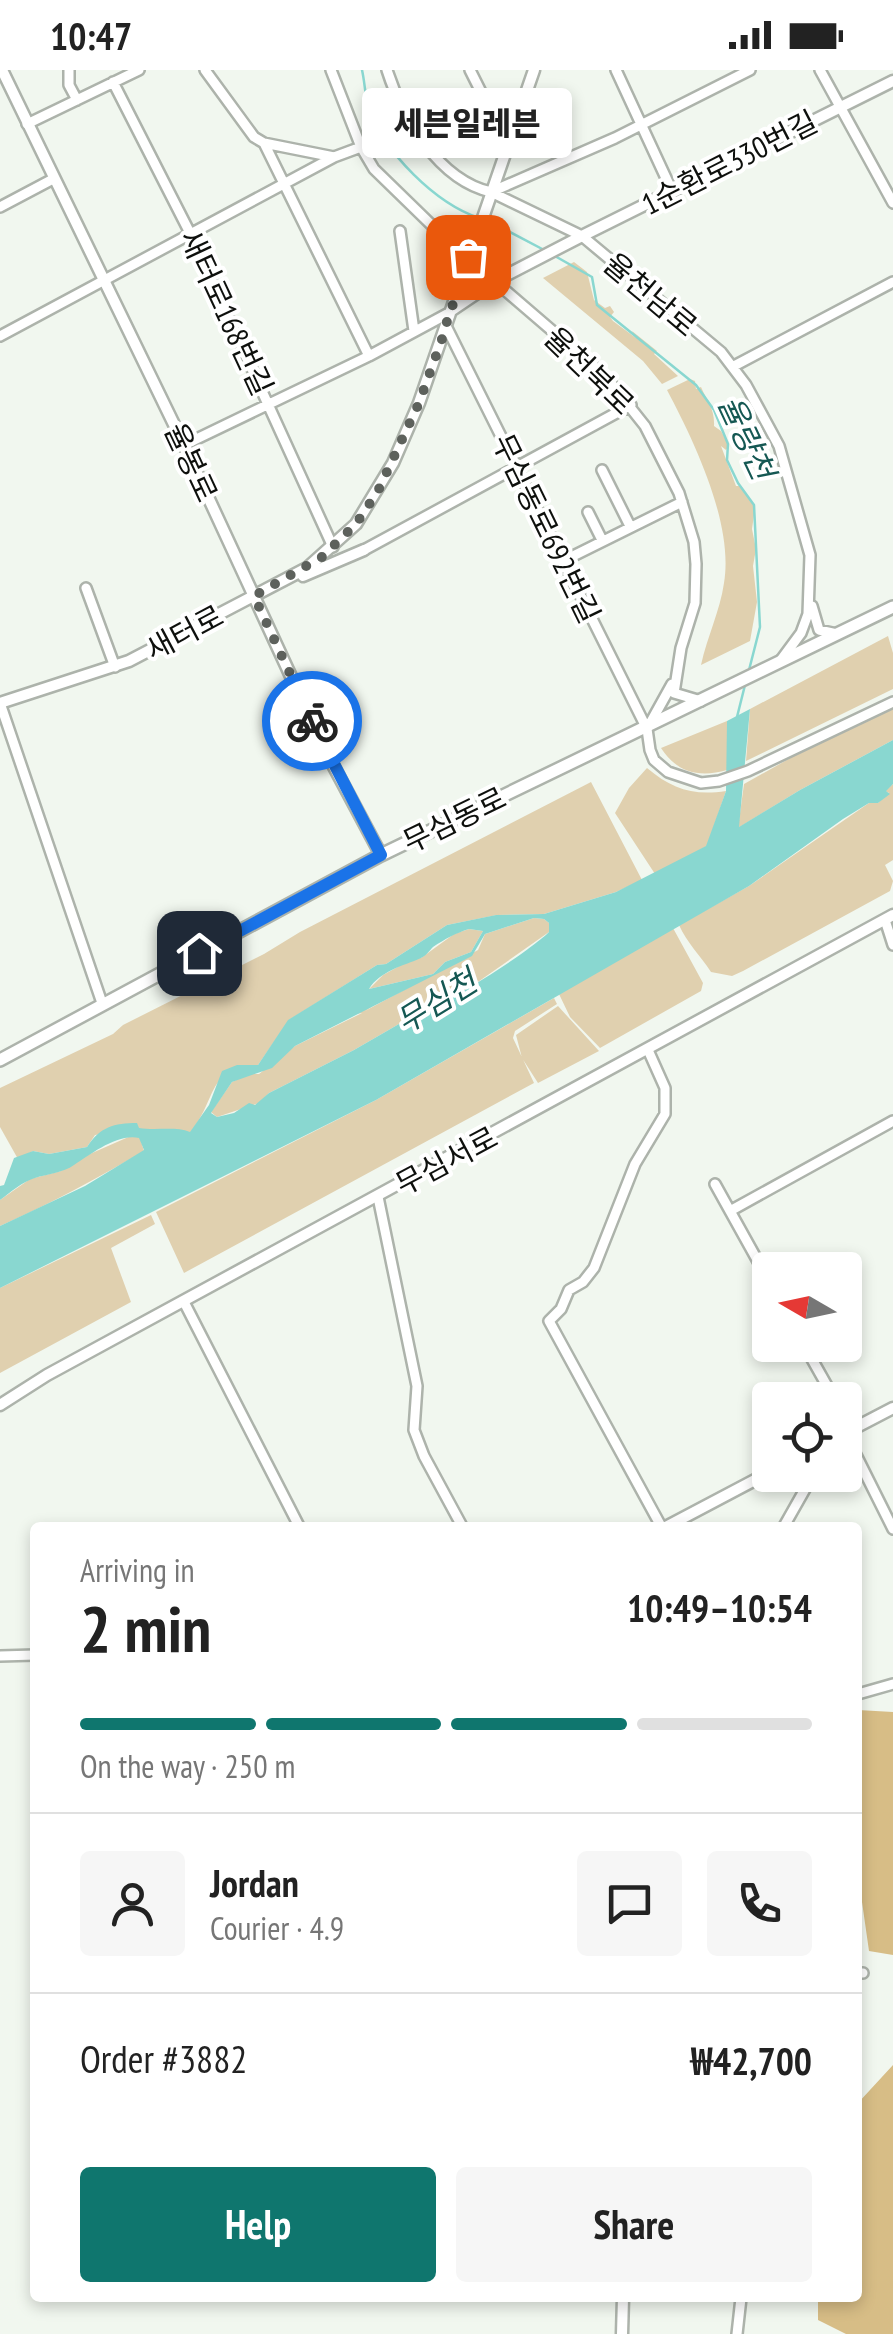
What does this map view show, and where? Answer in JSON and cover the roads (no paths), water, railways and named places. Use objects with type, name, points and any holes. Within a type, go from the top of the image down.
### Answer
[{"type":"main road","points":[[777,665],[893,608]]},
{"type":"main road","name":"무심동로","points":[[0,1060],[381,855],[777,665]]},
{"type":"street","name":"율봉로","points":[[2,70],[184,445],[325,750],[381,855]]},
{"type":"street","points":[[69,70],[69,85],[77,100]]},
{"type":"street","points":[[27,124],[139,70]]},
{"type":"street","points":[[205,70],[254,137],[264,143],[334,157]]},
{"type":"street","name":"율천북로","points":[[332,70],[361,147],[374,170],[495,282],[597,369],[631,405],[659,452],[682,502],[694,542],[696,580],[692,618],[676,676],[647,729]]},
{"type":"street","name":"율천남로","points":[[387,70],[406,117],[426,147],[490,198],[582,236],[734,366],[779,446],[788,472],[810,556],[811,598]]},
{"type":"street","points":[[470,70],[506,142]]},
{"type":"street","name":"새터로","points":[[0,703],[115,667],[307,568],[352,529],[378,491],[404,439],[458,295],[506,142],[534,70]]},
{"type":"street","points":[[616,70],[672,191]]},
{"type":"street","points":[[490,198],[750,70]]},
{"type":"street","points":[[820,70],[893,202]]},
{"type":"street","name":"1순환로330번길","points":[[448,314],[495,282],[582,236],[893,81]]},
{"type":"street","name":"새터로168번길","points":[[113,82],[190,233],[333,546]]},
{"type":"street","points":[[264,143],[369,356]]},
{"type":"street","points":[[0,336],[334,157],[361,147]]},
{"type":"street","points":[[0,206],[53,179]]},
{"type":"street","points":[[400,231],[414,332]]},
{"type":"street","points":[[734,366],[893,282]]},
{"type":"street","points":[[184,445],[448,314]]},
{"type":"street","name":"무심동로692번길","points":[[446,328],[647,729],[654,760],[668,772],[701,783],[719,781],[893,702]]},
{"type":"street","points":[[270,588],[364,550],[631,405]]},
{"type":"street","points":[[602,470],[630,526]]},
{"type":"street","points":[[561,562],[682,502]]},
{"type":"street","points":[[588,512],[602,540]]},
{"type":"street","points":[[352,529],[350,546],[364,550]]},
{"type":"street","points":[[86,588],[115,667]]},
{"type":"street","points":[[811,598],[819,630],[839,634]]},
{"type":"street","points":[[777,665],[801,633],[811,598]]},
{"type":"street","points":[[676,676],[674,693],[702,700]]},
{"type":"street","points":[[0,703],[102,1003]]},
{"type":"street","points":[[889,918],[893,945]]},
{"type":"street","name":"무심서로","points":[[0,1405],[47,1375],[889,918]]},
{"type":"street","points":[[648,1050],[665,1088],[665,1114],[635,1164],[594,1268],[583,1282],[569,1290],[562,1309],[548,1321],[660,1522]]},
{"type":"street","points":[[730,1211],[893,1120]]},
{"type":"street","points":[[716,1184],[753,1252]]},
{"type":"street","points":[[378,1197],[416,1386],[414,1430],[461,1522]]},
{"type":"street","points":[[184,1302],[297,1522]]},
{"type":"street","points":[[862,1424],[893,1408]]},
{"type":"street","points":[[862,1464],[893,1529]]},
{"type":"street","points":[[674,1522],[752,1481]]},
{"type":"street","points":[[787,1522],[804,1492]]},
{"type":"street","points":[[0,1656],[30,1655]]},
{"type":"street","points":[[862,1693],[893,1684]]},
{"type":"street","points":[[622,2334],[623,2302]]},
{"type":"street","points":[[736,2334],[740,2302]]},
{"type":"water","points":[[750,709],[739,827],[893,740],[893,784],[886,791],[890,794],[843,819],[749,886],[376,1100],[0,1288],[0,1226],[85,1186],[144,1150],[139,1138],[114,1141],[70,1168],[26,1182],[0,1200],[0,1186],[4,1185],[14,1158],[33,1151],[49,1154],[87,1147],[102,1131],[121,1124],[190,1132],[209,1105],[222,1071],[237,1065],[258,1065],[288,1020],[447,925],[496,915],[544,914],[616,892],[706,846],[726,791],[727,721]],"holes":[[[534,918],[549,923],[549,932],[481,981],[269,1093],[255,1105],[249,1103],[234,1113],[217,1117],[211,1113],[232,1082],[272,1068],[295,1046],[472,956],[485,934]],[[469,929],[483,931],[471,952],[445,962],[433,974],[369,989],[386,973],[423,957],[442,941]]]},
{"type":"waterway","name":"율량천","points":[[362,70],[369,109],[399,159],[429,189],[479,218]]},
{"type":"waterway","name":"율량천","points":[[487,220],[546,251]]},
{"type":"waterway","name":"율량천","points":[[553,255],[592,277],[597,305],[696,385],[714,410],[728,444],[727,460],[754,505],[760,627],[748,674]]},
{"type":"waterway","name":"율량천","points":[[737,717],[746,681]]},
{"type":"place","name":"세븐일레븐","points":[[468,257]]},
{"type":"water label","name":"무심천","points":[[436,1001]]}]
